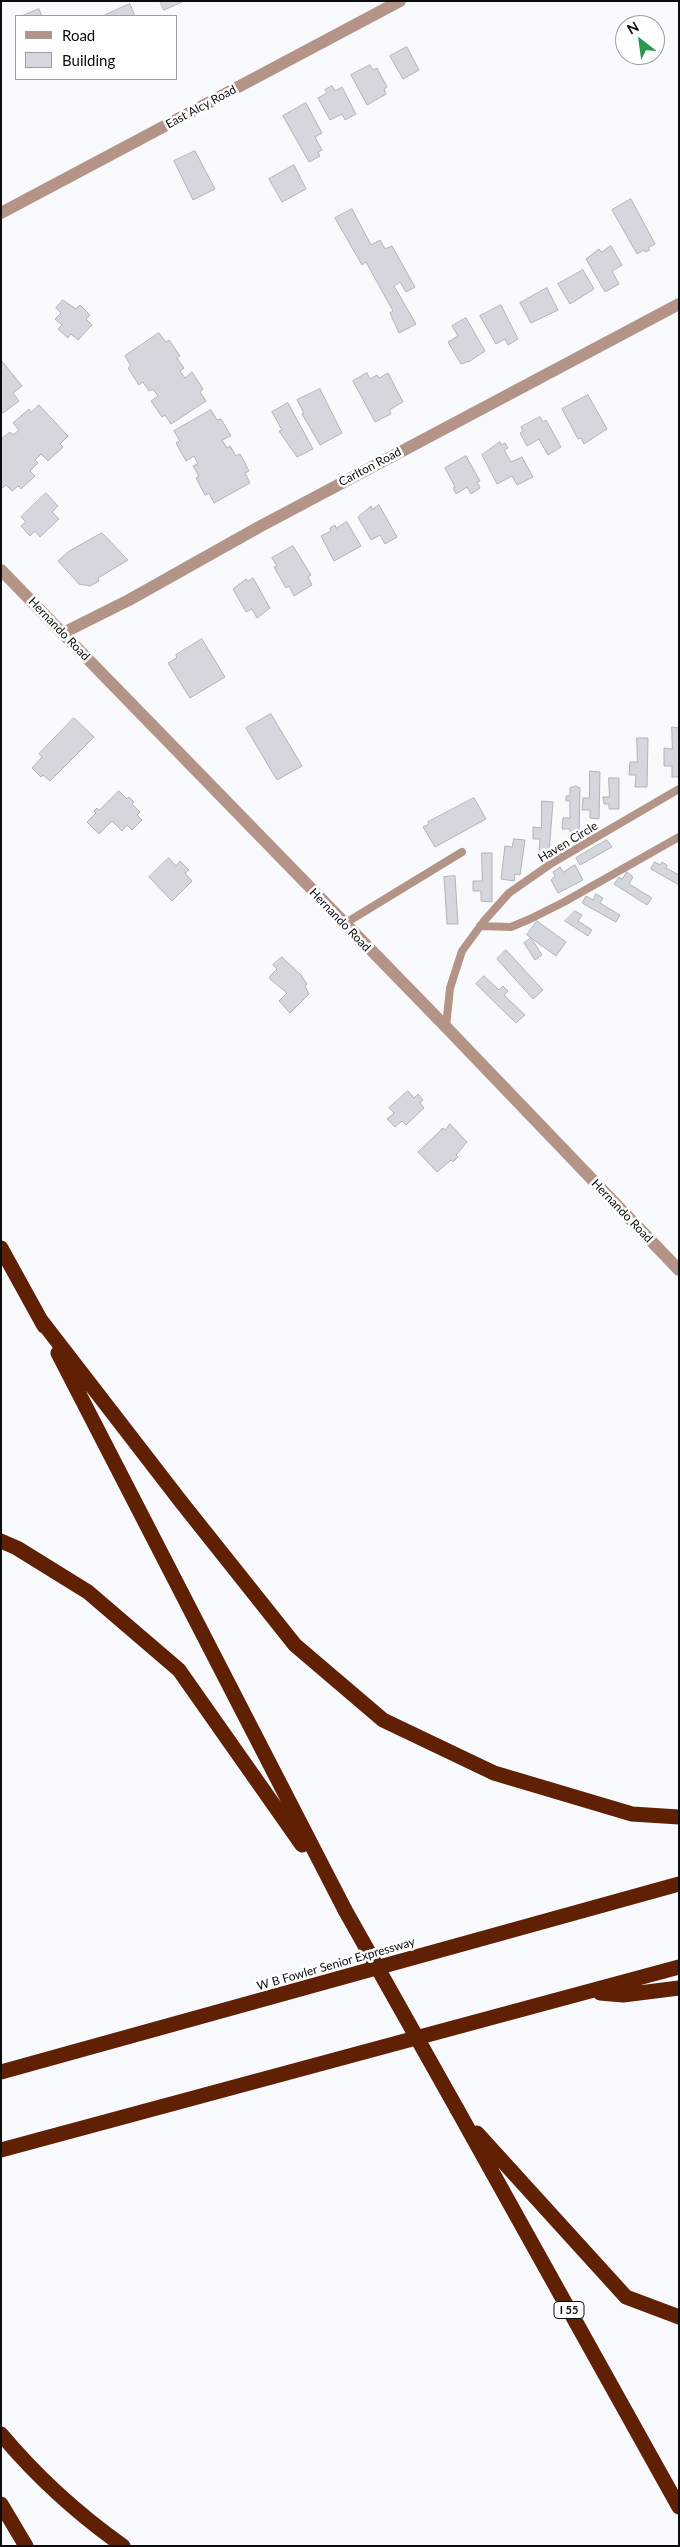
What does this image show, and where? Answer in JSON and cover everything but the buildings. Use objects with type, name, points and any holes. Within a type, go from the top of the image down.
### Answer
[{"type":"highway","points":[[1,1248],[40,1318],[334,1889]]},
{"type":"highway","points":[[40,1318],[182,1503],[295,1645],[383,1720],[494,1772],[632,1814],[679,1817]]},
{"type":"highway","points":[[1,1541],[17,1548],[88,1592],[179,1670],[334,1889]]},
{"type":"highway","name":"W B Fowler Senior Expressway","points":[[1,2072],[679,1884]]},
{"type":"highway","name":"I 55","points":[[334,1889],[679,2506]]},
{"type":"highway","points":[[1,2150],[679,1968]]},
{"type":"highway","points":[[589,1992],[624,1995],[679,1988]]},
{"type":"highway","points":[[458,2111],[626,2297],[679,2317]]},
{"type":"highway","points":[[1,2434],[48,2485],[96,2527],[123,2546]]},
{"type":"highway","points":[[1,2504],[26,2546]]},
{"type":"street","name":"East Alcy Road","points":[[1,212],[400,1]]},
{"type":"street","name":"Carlton Road","points":[[63,633],[129,600],[354,476],[679,304]]},
{"type":"street","name":"Hernando Road","points":[[1,570],[677,1266]]},
{"type":"lane","name":"Haven Circle","points":[[446,1027],[453,979],[462,951],[508,893],[545,868],[679,789]]},
{"type":"lane","points":[[480,926],[511,927],[530,919],[679,837]]},
{"type":"lane","points":[[344,924],[462,852]]}]
